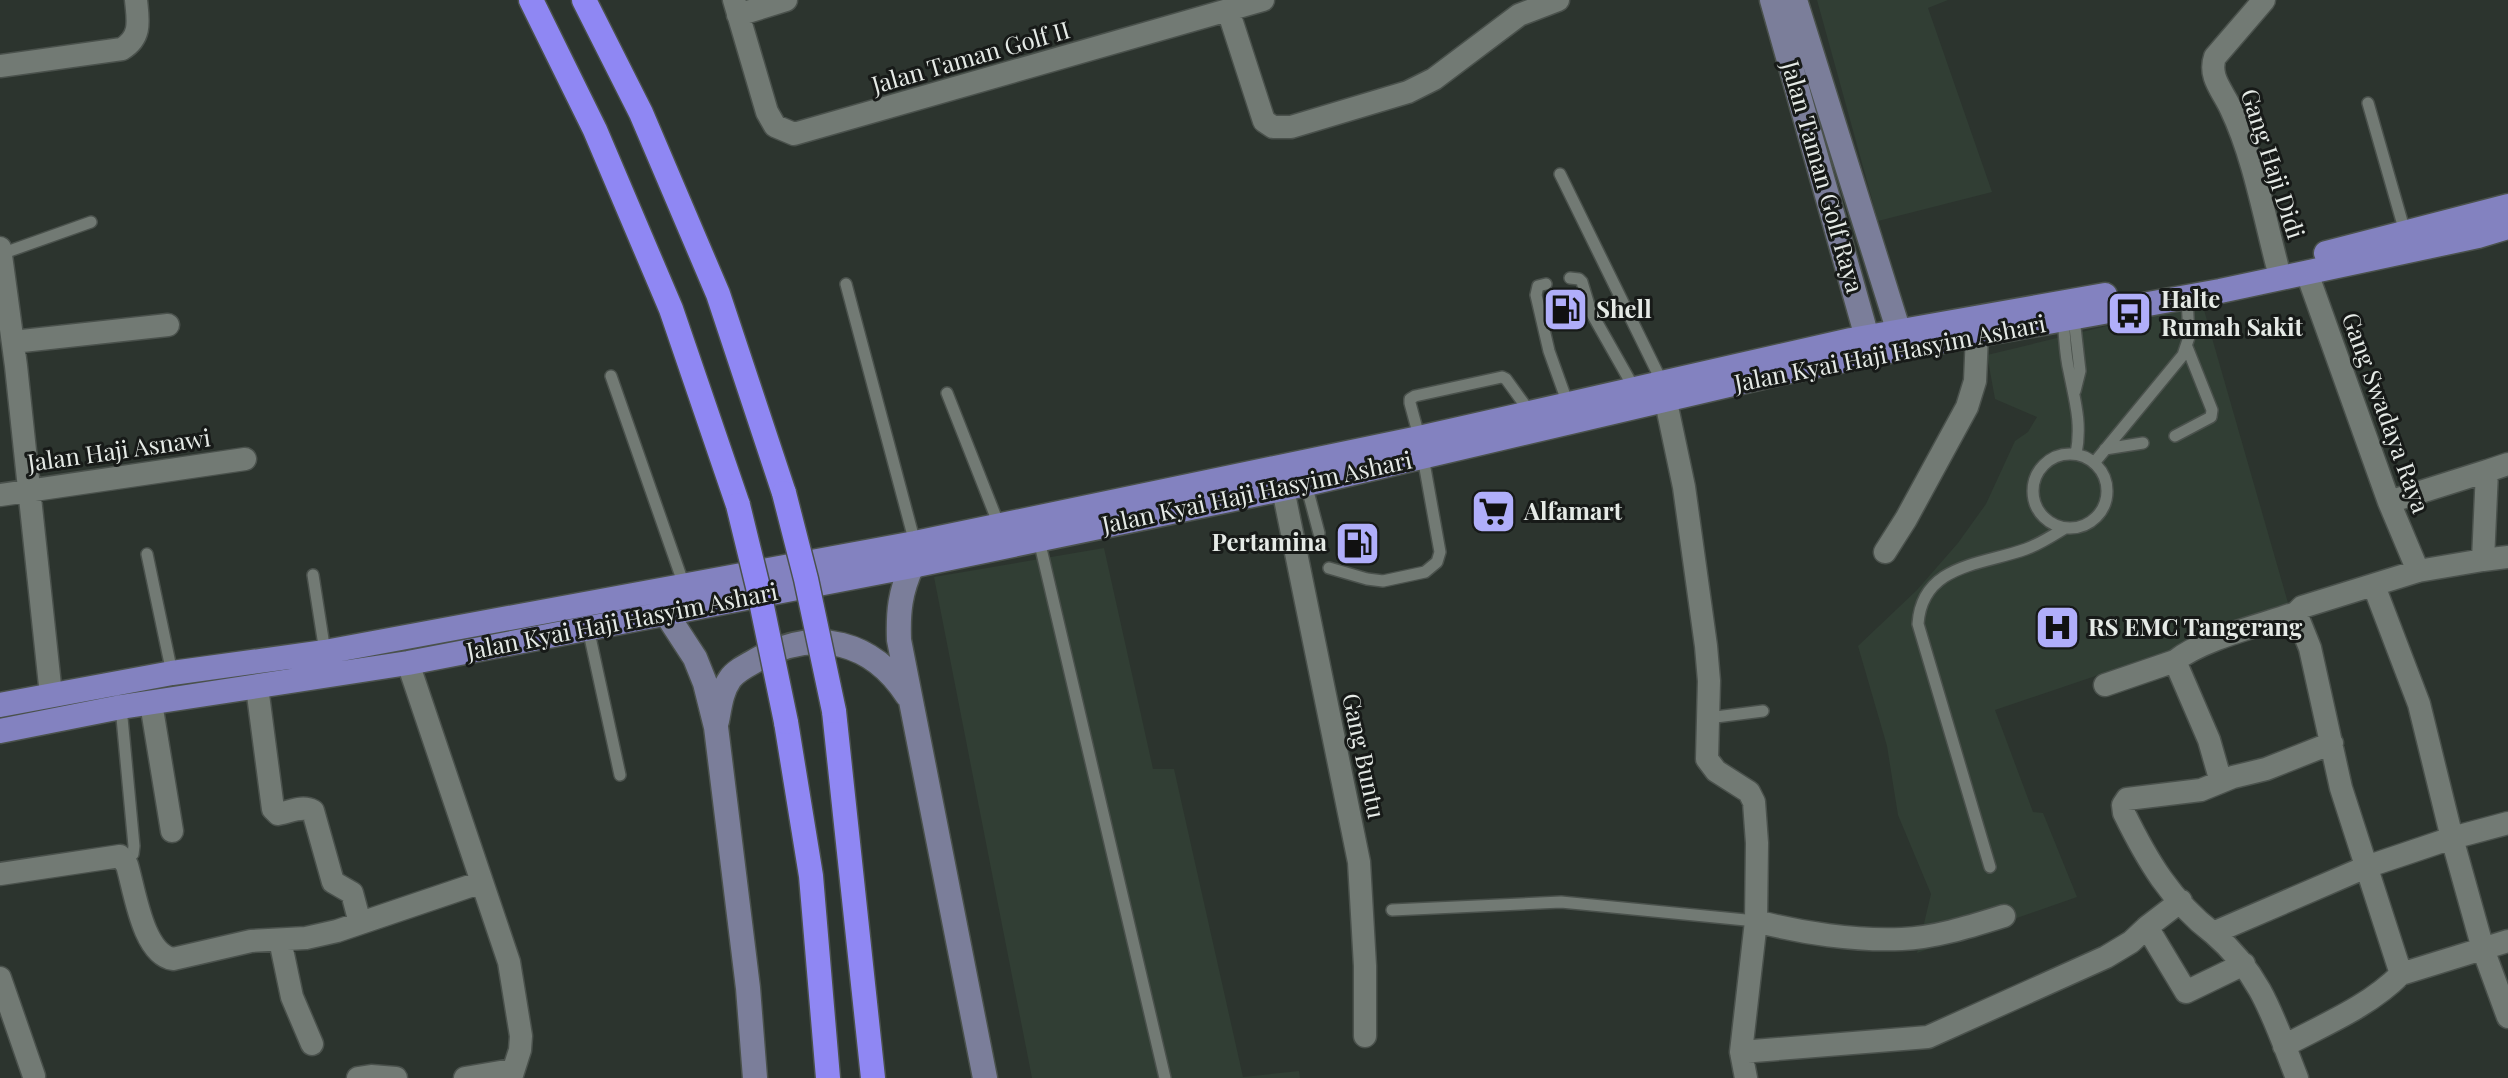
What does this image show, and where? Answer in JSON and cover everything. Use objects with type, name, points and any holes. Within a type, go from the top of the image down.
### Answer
[{"type":"highway","points":[[531,0],[595,130],[671,309],[738,505],[786,722],[811,876],[828,1078]]},
{"type":"highway","points":[[584,0],[641,113],[718,294],[784,493],[834,711],[873,1078]]},
{"type":"highway","points":[[820,995],[821,1078]]},
{"type":"highway","points":[[865,997],[881,1078]]},
{"type":"main road","name":"Jalan Taman Golf Raya","points":[[1772,0],[1870,346]]},
{"type":"main road","name":"Jalan Taman Golf Raya","points":[[1795,0],[1902,340]]},
{"type":"main road","name":"Jalan Kyai Haji Hasyim Ashari","points":[[0,705],[172,673],[325,652],[684,585],[1039,540],[1664,391],[1870,346],[2277,265],[2508,206]]},
{"type":"main road","name":"Jalan Kyai Haji Hasyim Ashari","points":[[1902,340],[1977,335],[2188,303],[2508,227]]},
{"type":"main road","name":"Jalan Kyai Haji Hasyim Ashari","points":[[1421,448],[1531,412],[1634,388],[1664,391]]},
{"type":"main road","name":"Jalan Kyai Haji Hasyim Ashari","points":[[0,731],[121,707],[408,663],[667,615],[913,555],[999,526],[1297,479]]},
{"type":"main road","points":[[913,555],[901,588],[899,640],[985,1078]]},
{"type":"main road","points":[[667,615],[695,658],[716,727],[748,988],[755,1078]]},
{"type":"main road","points":[[716,727],[722,692],[732,675],[763,656],[790,645],[819,641],[847,646],[873,658],[895,677],[911,701]]},
{"type":"street","points":[[0,66],[122,49],[136,37],[139,25],[136,0]]},
{"type":"street","points":[[736,8],[786,0]]},
{"type":"street","name":"Jalan Taman Golf II","points":[[736,8],[767,112],[775,126],[785,132],[804,133],[1194,10],[1228,10],[1263,0]]},
{"type":"street","points":[[1228,10],[1264,121],[1273,127],[1291,127],[1408,92],[1434,79],[1524,8],[1557,0]]},
{"type":"street","name":"Gang Haji Didi","points":[[2264,0],[2215,57],[2211,67],[2215,81],[2233,112],[2277,265]]},
{"type":"street","points":[[0,251],[13,342],[51,695]]},
{"type":"street","name":"Gang Swadaya Raya","points":[[2307,273],[2389,502],[2418,571]]},
{"type":"street","points":[[13,342],[168,325]]},
{"type":"street","points":[[1885,552],[1967,407],[1975,381],[1977,335]]},
{"type":"street","points":[[1664,391],[1684,487],[1706,646],[1707,759],[1716,771],[1749,792],[1754,802],[1756,921],[1741,1052],[1746,1078]]},
{"type":"street","name":"Jalan Haji Asnawi","points":[[0,495],[245,459]]},
{"type":"street","points":[[2389,502],[2497,468],[2483,560]]},
{"type":"street","name":"Gang Buntu","points":[[1297,479],[1359,862],[1365,966],[1365,1036]]},
{"type":"street","points":[[2105,685],[2175,661],[2209,643],[2296,613],[2302,607],[2418,571],[2508,557]]},
{"type":"street","points":[[2374,586],[2419,704],[2483,949],[2508,1017]]},
{"type":"street","points":[[2296,613],[2310,648],[2341,788],[2401,974]]},
{"type":"street","points":[[2175,661],[2209,740],[2221,782]]},
{"type":"street","points":[[408,663],[509,962],[521,1036],[512,1074],[465,1078]]},
{"type":"street","points":[[257,687],[273,809],[278,814],[297,809],[309,808],[313,811],[333,882],[352,893],[360,923]]},
{"type":"street","points":[[151,703],[172,831]]},
{"type":"street","points":[[2297,1078],[2258,984],[2244,964],[2196,920],[2159,879],[2146,859],[2123,805],[2134,796],[2182,794],[2266,769],[2332,743]]},
{"type":"street","points":[[2213,933],[2366,867],[2508,823]]},
{"type":"street","points":[[0,874],[116,856],[125,860],[150,942],[168,959],[251,941],[306,938],[482,882]]},
{"type":"street","points":[[1741,1052],[1928,1037],[2106,957],[2131,942],[2181,901]]},
{"type":"street","points":[[1756,921],[1797,932],[1903,939],[1980,924],[2004,916]]},
{"type":"street","points":[[2147,927],[2186,997],[2244,964]]},
{"type":"street","points":[[280,940],[292,997],[312,1044]]},
{"type":"street","points":[[2284,1046],[2382,993],[2401,974],[2508,941]]},
{"type":"street","points":[[0,978],[34,1076]]},
{"type":"street","points":[[358,1078],[396,1078]]},
{"type":"lane","points":[[2368,103],[2406,233]]},
{"type":"lane","points":[[1560,174],[1664,391]]},
{"type":"lane","points":[[0,251],[16,251],[91,222]]},
{"type":"lane","points":[[1570,278],[1582,282],[1591,312],[1634,388]]},
{"type":"lane","points":[[846,284],[913,555]]},
{"type":"lane","points":[[1546,284],[1538,286],[1536,295],[1549,351],[1568,404]]},
{"type":"lane","points":[[2175,436],[2211,417],[2212,410],[2187,347],[2188,303]]},
{"type":"lane","points":[[2068,319],[2080,371],[2075,391],[2080,426],[2076,454]]},
{"type":"lane","points":[[2094,463],[2187,347]]},
{"type":"lane","points":[[611,376],[684,585]]},
{"type":"lane","points":[[1329,568],[1383,581],[1425,572],[1437,562],[1440,552],[1410,399],[1497,377],[1506,379],[1531,412]]},
{"type":"lane","points":[[947,393],[999,526]]},
{"type":"lane","points":[[2105,449],[2143,443]]},
{"type":"lane","points":[[2076,454],[2094,463],[2107,482],[2107,497],[2102,511],[2079,528],[2051,524],[2040,514],[2034,501],[2033,486],[2038,472],[2048,461],[2061,455],[2076,454]]},
{"type":"lane","points":[[1297,479],[1319,533]]},
{"type":"lane","points":[[1990,867],[1918,624],[1919,610],[1925,595],[1957,568],[2024,550],[2065,528]]},
{"type":"lane","points":[[1039,540],[1165,1078]]},
{"type":"lane","points":[[147,554],[172,673]]},
{"type":"lane","points":[[313,575],[325,652]]},
{"type":"lane","points":[[588,628],[620,775]]},
{"type":"lane","points":[[121,707],[134,846],[133,854],[125,860]]},
{"type":"lane","points":[[1708,718],[1763,711]]},
{"type":"lane","points":[[1392,910],[1561,902],[1756,921]]},
{"type":"shaded area","points":[[1817,0],[1948,0],[1928,8],[1992,192],[1878,221]]},
{"type":"shaded area","name":"RS EMC Tangerang","points":[[2202,303],[2290,610],[1995,710],[2033,812],[2043,813],[2077,897],[1917,953],[1931,894],[1898,815],[1887,746],[1858,646],[1917,590],[1958,543],[1986,504],[2015,441],[2028,432],[2037,417],[1995,399],[1987,355]]},
{"type":"shaded area","points":[[1104,548],[1153,769],[1174,769],[1243,1077],[1299,1071],[1300,1078],[1032,1078],[934,577]]},
{"type":"place","name":"Shell","points":[[1565,310]]},
{"type":"place","name":"Halte Rumah Sakit","points":[[2130,314]]},
{"type":"place","name":"Alfamart","points":[[1493,512]]},
{"type":"place","name":"Pertamina","points":[[1358,543]]},
{"type":"place","name":"RS EMC Tangerang","points":[[2057,628]]}]
